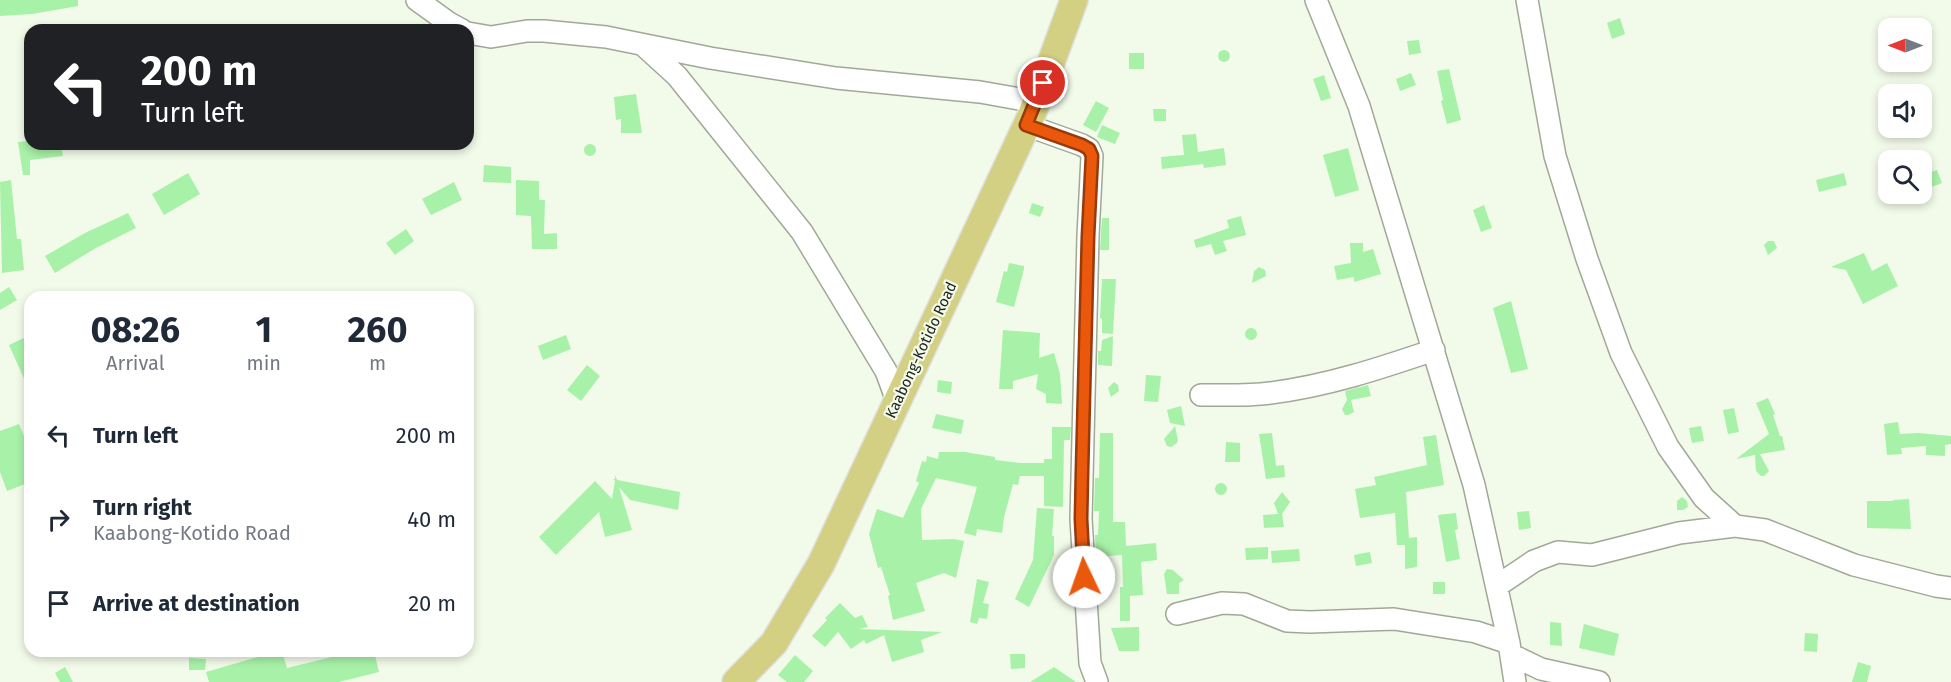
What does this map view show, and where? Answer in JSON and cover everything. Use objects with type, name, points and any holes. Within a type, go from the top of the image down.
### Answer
[{"type":"main road","name":"Kaabong-Kotido Road","points":[[736,682],[774,643],[821,564],[1031,114],[1074,0]]},
{"type":"street","points":[[417,0],[450,24]]},
{"type":"street","points":[[1316,0],[1359,106],[1474,485],[1497,585],[1515,682]]},
{"type":"street","points":[[1527,0],[1555,156],[1587,259],[1621,353],[1668,447],[1704,498],[1735,526]]},
{"type":"street","points":[[474,34],[491,37],[527,31],[565,32],[836,78],[980,92],[1031,114],[1089,149],[1092,156],[1081,519],[1092,676]]},
{"type":"street","points":[[643,45],[677,76],[802,232],[886,371],[897,401]]},
{"type":"street","points":[[1202,395],[1268,393],[1317,385],[1370,372],[1434,350]]},
{"type":"street","points":[[1497,585],[1534,561],[1558,552],[1592,555],[1679,533],[1735,526],[1765,530],[1854,565],[1951,588]]},
{"type":"street","points":[[1177,615],[1222,603],[1244,604],[1287,621],[1394,619],[1476,632],[1510,649],[1541,669],[1599,682]]},
{"type":"street","points":[[1510,649],[1529,682]]},
{"type":"building","points":[[0,0],[78,0],[78,6],[32,14],[0,16]]},
{"type":"building","points":[[1620,18],[1625,34],[1612,39],[1607,23]]},
{"type":"building","points":[[1419,40],[1421,53],[1409,55],[1407,41]]},
{"type":"building","points":[[1226,50],[1230,56],[1226,62],[1222,62],[1218,54]]},
{"type":"building","points":[[1129,53],[1144,53],[1144,69],[1129,69]]},
{"type":"building","points":[[1449,69],[1461,120],[1447,124],[1437,71]]},
{"type":"building","points":[[1411,73],[1416,85],[1400,91],[1396,79]]},
{"type":"building","points":[[1324,75],[1331,98],[1321,101],[1313,79]]},
{"type":"building","points":[[636,94],[642,133],[621,133],[621,119],[616,120],[614,97]]},
{"type":"building","points":[[1096,101],[1109,108],[1096,132],[1083,125]]},
{"type":"building","points":[[1153,109],[1166,109],[1166,121],[1154,121]]},
{"type":"building","points":[[1102,125],[1120,133],[1115,144],[1097,137]]},
{"type":"building","points":[[1196,134],[1198,152],[1224,148],[1226,165],[1204,168],[1203,164],[1162,169],[1161,157],[1184,155],[1182,135]]},
{"type":"building","points":[[18,142],[24,142],[24,150],[62,150],[63,156],[30,160],[30,175],[23,175]]},
{"type":"building","points":[[590,144],[596,150],[590,156],[584,150]]},
{"type":"building","points":[[1348,148],[1359,190],[1335,197],[1323,155]]},
{"type":"building","points":[[484,165],[511,167],[511,183],[483,182]]},
{"type":"building","points":[[1937,170],[1942,183],[1932,187],[1932,172]]},
{"type":"building","points":[[188,173],[200,194],[164,215],[152,194]]},
{"type":"building","points":[[1844,173],[1847,185],[1819,192],[1816,180]]},
{"type":"building","points":[[11,180],[17,239],[21,239],[24,270],[2,273],[0,182]]},
{"type":"building","points":[[516,180],[539,181],[539,200],[545,200],[544,234],[557,233],[557,249],[532,249],[531,216],[516,215]]},
{"type":"building","points":[[454,182],[462,200],[431,215],[422,199]]},
{"type":"building","points":[[1032,203],[1044,207],[1040,217],[1029,213]]},
{"type":"building","points":[[1484,205],[1492,228],[1481,232],[1473,210]]},
{"type":"building","points":[[128,213],[136,228],[94,249],[55,273],[45,256],[85,233]]},
{"type":"building","points":[[1241,216],[1246,235],[1223,241],[1227,251],[1215,255],[1211,244],[1196,248],[1194,240],[1229,228],[1227,220]]},
{"type":"building","points":[[1102,218],[1109,218],[1109,250],[1100,250]]},
{"type":"building","points":[[406,229],[414,241],[395,255],[386,243]]},
{"type":"building","points":[[1768,241],[1774,241],[1777,248],[1768,255],[1764,245]]},
{"type":"building","points":[[1350,243],[1363,243],[1363,252],[1373,249],[1381,274],[1354,282],[1354,277],[1337,280],[1334,266],[1351,263]]},
{"type":"building","points":[[1864,253],[1872,271],[1887,263],[1898,286],[1863,304],[1846,270],[1831,267]]},
{"type":"building","points":[[1009,263],[1024,266],[1014,307],[996,302],[1004,271],[1007,272]]},
{"type":"building","points":[[1259,267],[1265,270],[1266,276],[1252,283],[1254,271]]},
{"type":"building","points":[[1102,279],[1116,279],[1113,334],[1102,333],[1102,319],[1100,318]]},
{"type":"building","points":[[9,287],[17,300],[0,310],[0,293]]},
{"type":"building","points":[[1511,301],[1528,369],[1511,373],[1493,308]]},
{"type":"building","points":[[1253,328],[1257,334],[1253,340],[1249,340],[1245,332]]},
{"type":"building","points":[[1003,330],[1040,333],[1039,358],[1054,353],[1060,374],[1062,404],[1046,403],[1046,394],[1036,389],[1038,374],[1013,381],[1013,389],[999,389]]},
{"type":"building","points":[[566,335],[571,349],[543,360],[538,346]]},
{"type":"building","points":[[1113,336],[1112,366],[1098,365],[1098,351],[1101,351],[1102,340]]},
{"type":"building","points":[[24,338],[24,379],[9,345]]},
{"type":"building","points":[[587,365],[600,376],[581,401],[567,390]]},
{"type":"building","points":[[1146,375],[1161,376],[1158,402],[1144,401]]},
{"type":"building","points":[[938,380],[952,382],[951,394],[937,392]]},
{"type":"building","points":[[1114,382],[1118,385],[1119,391],[1111,397],[1108,388]]},
{"type":"building","points":[[1368,385],[1371,396],[1351,400],[1354,412],[1345,415],[1342,409],[1347,400],[1345,391]]},
{"type":"building","points":[[1768,398],[1785,450],[1760,454],[1769,471],[1761,476],[1756,471],[1755,455],[1736,459],[1769,434],[1756,403]]},
{"type":"building","points":[[1181,406],[1185,426],[1170,423],[1167,410]]},
{"type":"building","points":[[1734,408],[1739,432],[1728,434],[1723,410]]},
{"type":"building","points":[[936,414],[964,420],[961,434],[932,428]]},
{"type":"building","points":[[1898,422],[1900,434],[1951,436],[1951,444],[1945,445],[1945,456],[1926,455],[1926,446],[1901,448],[1902,454],[1887,455],[1884,424]]},
{"type":"building","points":[[19,424],[24,436],[24,484],[7,491],[0,472],[0,431]]},
{"type":"building","points":[[1175,426],[1177,443],[1171,447],[1167,446],[1164,439]]},
{"type":"building","points":[[1701,426],[1704,441],[1692,443],[1689,428]]},
{"type":"building","points":[[1052,427],[1071,427],[1070,440],[1064,440],[1063,507],[1044,506],[1044,476],[1020,476],[1018,485],[1013,484],[1002,533],[977,529],[976,536],[964,533],[977,487],[936,478],[921,509],[922,540],[964,541],[956,578],[944,573],[916,583],[925,611],[893,620],[888,596],[890,595],[881,567],[878,568],[869,534],[877,509],[903,518],[919,483],[916,481],[922,461],[926,462],[927,456],[938,459],[939,452],[965,452],[995,457],[995,460],[1044,463],[1044,459],[1052,459]]},
{"type":"building","points":[[1100,433],[1113,433],[1113,522],[1125,522],[1126,546],[1156,543],[1157,560],[1141,562],[1143,595],[1130,596],[1130,621],[1120,621],[1120,587],[1123,587],[1122,555],[1096,557],[1095,535],[1098,535],[1099,511],[1094,511],[1095,478],[1099,478]]},
{"type":"building","points":[[1272,433],[1276,466],[1284,465],[1285,477],[1266,479],[1259,434]]},
{"type":"building","points":[[1436,435],[1444,485],[1406,492],[1409,538],[1417,537],[1417,567],[1405,569],[1405,545],[1397,545],[1395,513],[1360,518],[1355,489],[1376,485],[1374,477],[1427,465],[1423,437]]},
{"type":"building","points":[[1226,442],[1240,443],[1240,462],[1225,462]]},
{"type":"building","points":[[615,475],[617,480],[680,492],[678,510],[630,500],[619,487],[632,530],[605,537],[599,512],[556,555],[539,537],[595,481],[612,499]]},
{"type":"building","points":[[1221,483],[1227,489],[1221,495],[1215,489]]},
{"type":"building","points":[[1282,492],[1290,502],[1282,514],[1284,527],[1264,528],[1263,515],[1278,514],[1274,503]]},
{"type":"building","points":[[1682,497],[1687,501],[1688,507],[1677,510],[1677,501]]},
{"type":"building","points":[[1909,499],[1911,529],[1867,528],[1867,501]]},
{"type":"building","points":[[1037,508],[1054,509],[1052,536],[1054,536],[1054,555],[1029,607],[1015,599],[1033,560]]},
{"type":"building","points":[[1529,511],[1531,528],[1519,530],[1517,512]]},
{"type":"building","points":[[1456,513],[1458,529],[1455,530],[1460,559],[1446,562],[1438,515]]},
{"type":"building","points":[[1268,547],[1268,559],[1246,560],[1245,548]]},
{"type":"building","points":[[1299,549],[1300,561],[1272,563],[1271,551]]},
{"type":"building","points":[[1370,552],[1372,563],[1356,566],[1354,555]]},
{"type":"building","points":[[1167,569],[1173,570],[1184,580],[1179,583],[1179,594],[1167,594],[1164,574]]},
{"type":"building","points":[[977,579],[989,582],[983,603],[989,604],[987,619],[979,618],[977,624],[970,622]]},
{"type":"building","points":[[1433,582],[1445,582],[1445,594],[1433,594]]},
{"type":"building","points":[[840,603],[855,618],[862,615],[868,627],[859,629],[942,632],[921,640],[924,652],[892,662],[884,635],[866,644],[864,640],[851,649],[838,632],[825,647],[812,636]]},
{"type":"building","points":[[1550,622],[1561,623],[1562,646],[1550,645]]},
{"type":"building","points":[[1584,624],[1619,634],[1614,656],[1579,648]]},
{"type":"building","points":[[1139,627],[1139,651],[1119,651],[1111,628]]},
{"type":"building","points":[[1805,633],[1818,634],[1817,652],[1804,651]]},
{"type":"building","points":[[1010,654],[1025,654],[1025,668],[1011,669]]},
{"type":"building","points":[[795,655],[813,671],[804,682],[787,682],[778,675]]},
{"type":"building","points":[[258,657],[284,657],[287,668],[332,657],[375,657],[379,672],[339,682],[209,682],[206,672]]},
{"type":"building","points":[[189,658],[206,659],[205,670],[189,670]]},
{"type":"building","points":[[1858,662],[1871,666],[1867,682],[1852,682]]},
{"type":"building","points":[[65,667],[73,682],[60,682],[55,673]]},
{"type":"building","points":[[1054,667],[1076,682],[1030,682]]},
{"type":"route","points":[[1043,83],[1026,125],[1082,145],[1089,149],[1092,156],[1081,519],[1084,577]]}]
